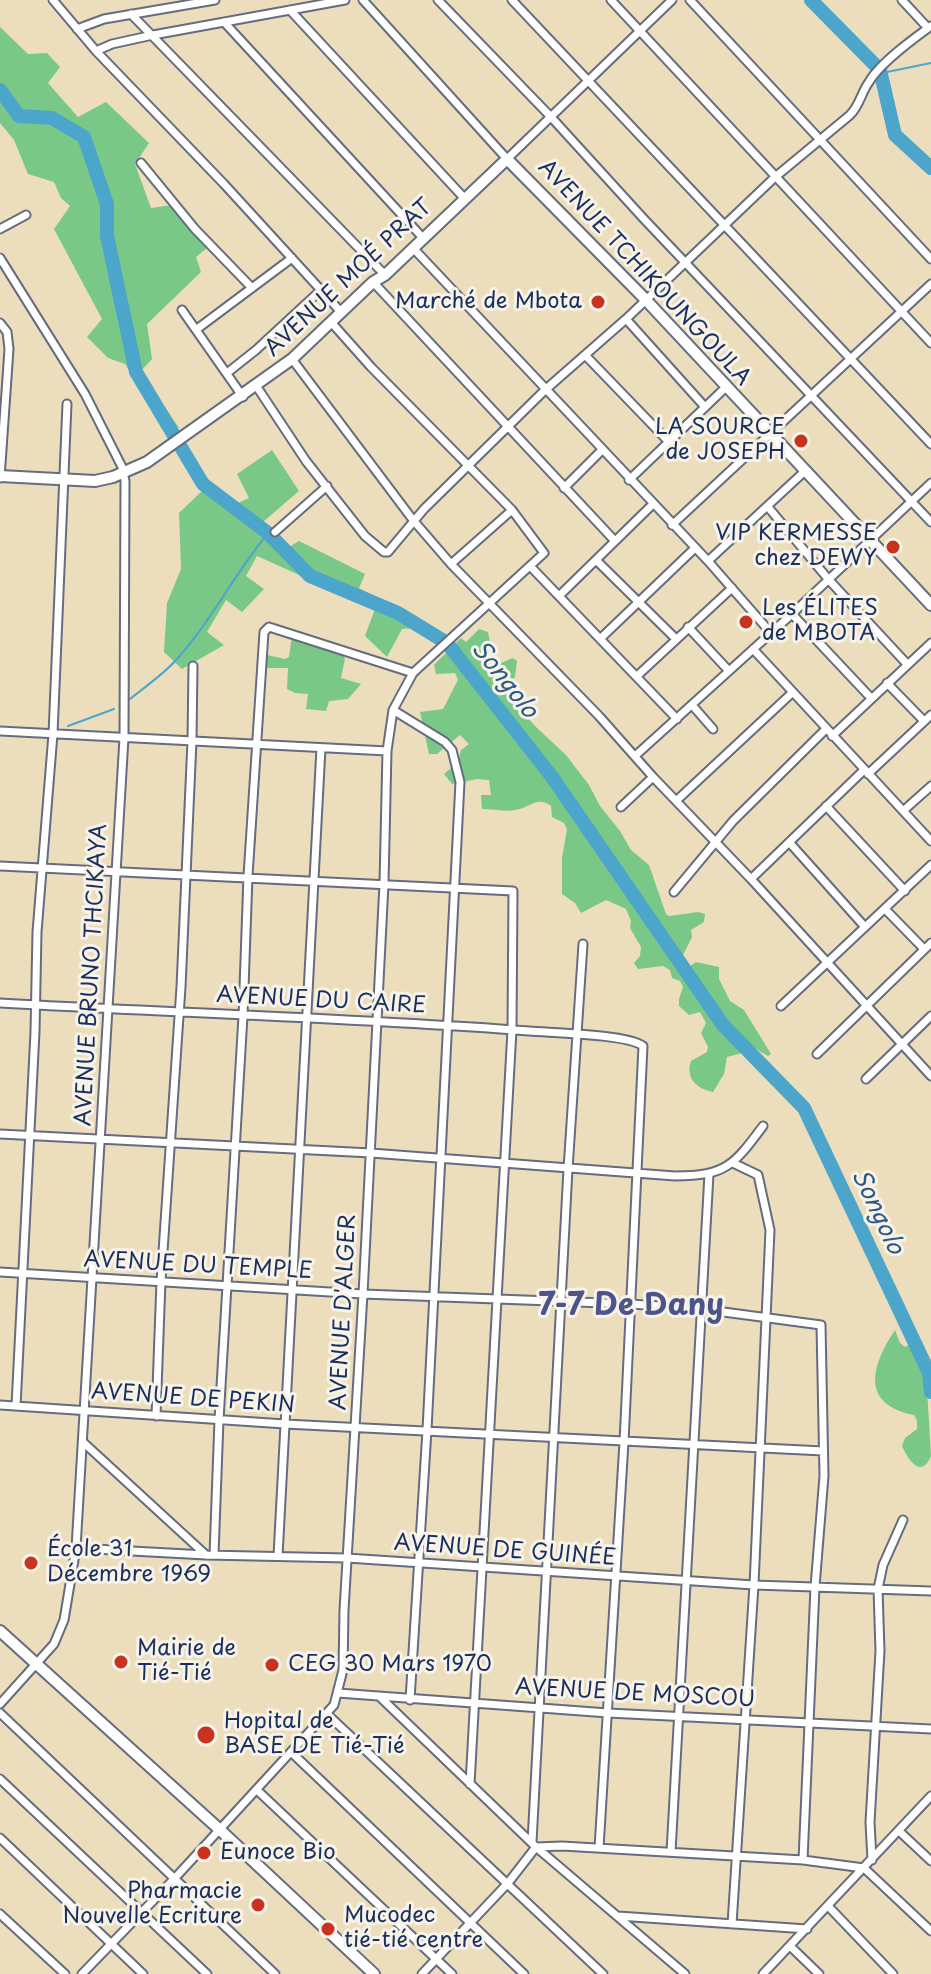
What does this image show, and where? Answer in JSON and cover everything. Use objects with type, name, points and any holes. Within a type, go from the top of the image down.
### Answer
[{"type":"street","points":[[53,0],[96,51],[341,312]]},
{"type":"street","points":[[77,29],[131,14],[215,0]]},
{"type":"street","points":[[96,51],[112,44],[153,35],[345,0]]},
{"type":"street","name":"AVENUE TCHIKOUNGOULA","points":[[363,0],[507,159],[645,299],[931,605]]},
{"type":"street","points":[[438,0],[931,522]]},
{"type":"street","points":[[512,0],[931,444]]},
{"type":"street","points":[[611,0],[931,343]]},
{"type":"street","name":"AVENUE MOÉ PRAT","points":[[0,476],[95,481],[124,473],[147,462],[243,397],[292,359],[373,282],[385,275],[672,0]]},
{"type":"street","points":[[690,0],[931,259]]},
{"type":"street","points":[[257,387],[306,461],[365,536],[388,552],[413,520],[545,390],[626,319],[774,178],[850,115],[859,105],[868,82],[929,27],[902,0]]},
{"type":"street","points":[[290,10],[465,199]]},
{"type":"street","points":[[131,14],[385,275]]},
{"type":"street","points":[[224,22],[423,238]]},
{"type":"street","points":[[141,163],[195,229],[252,288]]},
{"type":"street","points":[[0,229],[26,215]]},
{"type":"street","points":[[413,248],[708,561],[771,633]]},
{"type":"street","name":"AVENUE BRUNO THCIKAYA","points":[[0,258],[85,394],[124,473],[124,738],[76,1548],[64,1620],[54,1644],[0,1704]]},
{"type":"street","points":[[197,329],[292,258]]},
{"type":"street","points":[[373,282],[614,540]]},
{"type":"street","points":[[672,525],[931,284]]},
{"type":"street","points":[[227,373],[322,289]]},
{"type":"street","points":[[182,310],[243,397]]},
{"type":"street","points":[[626,319],[705,407]]},
{"type":"street","points":[[331,322],[512,510],[544,553],[413,673],[393,710],[445,742],[452,750],[460,782],[410,1700]]},
{"type":"street","points":[[0,323],[7,332],[9,349],[0,476]]},
{"type":"street","points":[[585,355],[668,441]]},
{"type":"street","points":[[292,359],[413,520],[451,564],[751,879],[931,1076]]},
{"type":"street","points":[[629,480],[725,388]]},
{"type":"street","points":[[16,1406],[41,867],[53,734],[67,404]]},
{"type":"street","points":[[564,488],[602,450]]},
{"type":"street","points":[[708,561],[805,471]]},
{"type":"street","points":[[635,756],[931,483]]},
{"type":"street","points":[[275,532],[327,486]]},
{"type":"street","points":[[560,595],[652,505]]},
{"type":"street","points":[[768,507],[829,580],[907,664]]},
{"type":"street","points":[[451,564],[512,510]]},
{"type":"street","points":[[601,638],[695,548]]},
{"type":"street","points":[[596,560],[676,639]]},
{"type":"street","points":[[531,567],[677,719]]},
{"type":"street","points":[[637,676],[732,588]]},
{"type":"street","points":[[792,614],[871,698]]},
{"type":"street","points":[[210,1555],[243,1016],[248,876],[262,653],[267,627],[413,673]]},
{"type":"street","points":[[688,627],[729,671]]},
{"type":"street","points":[[674,892],[715,842],[829,732],[931,643]]},
{"type":"street","points":[[753,649],[931,841]]},
{"type":"street","points":[[156,1416],[192,741],[193,666]]},
{"type":"street","points":[[887,683],[924,721]]},
{"type":"street","points":[[676,801],[793,692]]},
{"type":"street","points":[[692,705],[713,729]]},
{"type":"street","name":"AVENUE D'ALGER","points":[[82,1974],[292,1753],[334,1705],[338,1693],[343,1670],[378,1022],[387,751],[393,710]]},
{"type":"street","points":[[751,879],[826,806],[931,715]]},
{"type":"street","points":[[0,731],[387,751]]},
{"type":"street","points":[[278,1556],[321,748]]},
{"type":"street","points":[[621,807],[653,777]]},
{"type":"street","points":[[903,811],[931,786]]},
{"type":"street","points":[[826,806],[905,891]]},
{"type":"street","points":[[789,842],[865,927]]},
{"type":"street","points":[[781,1006],[931,865]]},
{"type":"street","points":[[0,866],[513,891],[512,1030],[470,1784]]},
{"type":"street","points":[[886,910],[924,949]]},
{"type":"street","points":[[817,1054],[931,943]]},
{"type":"street","points":[[422,1974],[508,1883],[534,1844],[546,1573],[583,944]]},
{"type":"street","name":"AVENUE DU CAIRE","points":[[0,1003],[448,1026],[640,1042],[643,1046],[637,1173]]},
{"type":"street","points":[[866,1079],[931,1016]]},
{"type":"street","points":[[0,1134],[371,1153],[675,1176],[709,1174],[733,1163],[763,1126]]},
{"type":"street","points":[[732,1924],[754,1585],[770,1230],[763,1186],[756,1172],[733,1163]]},
{"type":"street","points":[[599,1848],[617,1576],[637,1173]]},
{"type":"street","points":[[671,1852],[709,1174]]},
{"type":"street","name":"AVENUE DU TEMPLE","points":[[0,1272],[363,1294],[631,1304],[701,1309],[823,1327],[823,1451]]},
{"type":"street","name":"AVENUE DE PEKIN","points":[[0,1405],[285,1424],[823,1451]]},
{"type":"street","points":[[84,1443],[210,1555]]},
{"type":"street","points":[[803,1860],[823,1451]]},
{"type":"street","points":[[872,1860],[870,1822],[880,1651],[878,1589],[883,1565],[903,1520]]},
{"type":"street","name":"AVENUE DE GUINÉE","points":[[76,1548],[347,1558],[754,1585],[931,1591]]},
{"type":"street","points":[[0,1631],[374,1974]]},
{"type":"street","name":"AVENUE DE MOSCOU","points":[[338,1693],[608,1713],[680,1714],[931,1729]]},
{"type":"street","points":[[380,1697],[534,1844],[685,1974]]},
{"type":"street","points":[[0,1713],[275,1974]]},
{"type":"street","points":[[327,1714],[603,1974]]},
{"type":"street","points":[[292,1753],[524,1974]]},
{"type":"street","points":[[0,1779],[207,1974]]},
{"type":"street","points":[[257,1790],[452,1974]]},
{"type":"street","points":[[763,1974],[931,1796]]},
{"type":"street","points":[[899,1831],[931,1861]]},
{"type":"street","points":[[0,1838],[143,1974]]},
{"type":"street","points":[[534,1844],[803,1860],[864,1868],[931,1931]]},
{"type":"street","points":[[828,1906],[893,1974]]},
{"type":"street","points":[[0,1914],[65,1974]]},
{"type":"street","points":[[618,1916],[807,1929]]},
{"type":"street","points":[[790,1946],[819,1974]]},
{"type":"green space","points":[[0,27],[28,54],[47,53],[60,67],[48,83],[78,117],[106,102],[149,143],[135,164],[151,208],[172,205],[207,248],[196,257],[201,272],[147,324],[152,359],[141,371],[179,428],[167,434],[125,364],[108,358],[87,337],[102,319],[54,229],[70,206],[61,198],[54,182],[28,174],[14,140],[0,123]]},
{"type":"green space","points":[[272,450],[299,491],[263,522],[289,547],[299,541],[365,574],[359,588],[439,634],[435,639],[415,628],[402,629],[387,657],[365,636],[375,609],[257,556],[246,576],[264,589],[242,612],[226,600],[207,632],[224,645],[182,669],[164,652],[167,603],[181,569],[179,513],[202,491],[227,508],[249,498],[237,474]]},
{"type":"green space","points":[[479,629],[488,632],[491,648],[487,657],[496,665],[513,658],[517,661],[515,677],[507,685],[517,696],[517,706],[566,755],[631,850],[649,865],[666,914],[705,914],[704,922],[691,930],[692,937],[683,961],[690,966],[696,962],[719,967],[719,979],[730,1001],[744,1010],[771,1054],[768,1056],[739,1036],[721,1017],[686,969],[554,770],[516,727],[515,735],[571,806],[600,854],[622,880],[719,1022],[733,1039],[750,1051],[727,1057],[724,1074],[713,1092],[697,1085],[690,1073],[691,1061],[707,1052],[708,1047],[701,1033],[706,1023],[700,1012],[689,1015],[679,1006],[683,987],[680,981],[672,978],[670,970],[663,966],[638,969],[634,963],[640,956],[641,947],[630,928],[631,921],[626,909],[606,900],[581,913],[575,903],[562,894],[562,858],[567,829],[564,823],[552,817],[551,806],[537,802],[511,811],[482,809],[481,795],[491,795],[489,780],[452,784],[444,774],[458,762],[461,750],[469,744],[460,735],[437,754],[429,754],[420,712],[443,709],[458,680],[455,673],[436,674],[434,665],[461,638],[466,642]]},
{"type":"green space","points":[[292,635],[342,653],[345,659],[341,678],[361,684],[348,699],[329,701],[326,711],[306,709],[308,694],[287,689],[288,668],[266,668],[267,655],[289,657]]},
{"type":"green space","points":[[895,1330],[905,1347],[912,1343],[926,1372],[931,1456],[927,1463],[919,1467],[911,1461],[902,1446],[905,1438],[917,1429],[914,1415],[885,1402],[875,1382],[880,1357]]},
{"type":"waterway","points":[[811,0],[880,70],[895,135],[931,168]]},
{"type":"waterway","points":[[877,74],[931,63]]},
{"type":"waterway","name":"Songolo","points":[[0,90],[19,116],[52,118],[84,137],[107,204],[107,236],[136,372],[203,484],[268,533],[310,576],[398,613],[447,643],[552,777],[723,1025],[804,1108],[929,1373],[931,1392]]},
{"type":"waterway","points":[[130,699],[166,670],[190,644],[268,533]]},
{"type":"waterway","points":[[68,726],[114,709]]},
{"type":"place","name":"Marché de Mbota","points":[[598,302]]},
{"type":"place","name":"LA SOURCE de JOSEPH","points":[[801,441]]},
{"type":"place","name":"VIP KERMESSE chez DEWY","points":[[893,547]]},
{"type":"place","name":"Les ÉLITES de MBOTA","points":[[746,622]]},
{"type":"place","name":"École 31 Décembre 1969","points":[[31,1563]]},
{"type":"place","name":"Mairie de Tié-Tié","points":[[121,1662]]},
{"type":"place","name":"CEG 30 Mars 1970","points":[[272,1665]]},
{"type":"place","name":"Hopital de BASE DE Tié-Tié","points":[[206,1735]]},
{"type":"place","name":"Eunoce Bio","points":[[204,1853]]},
{"type":"place","name":"Pharmacie Nouvelle Ecriture","points":[[258,1905]]},
{"type":"place","name":"Mucodec tié-tié centre","points":[[328,1929]]},
{"type":"district","name":"7-7 De Dany","points":[[631,1307]]}]
